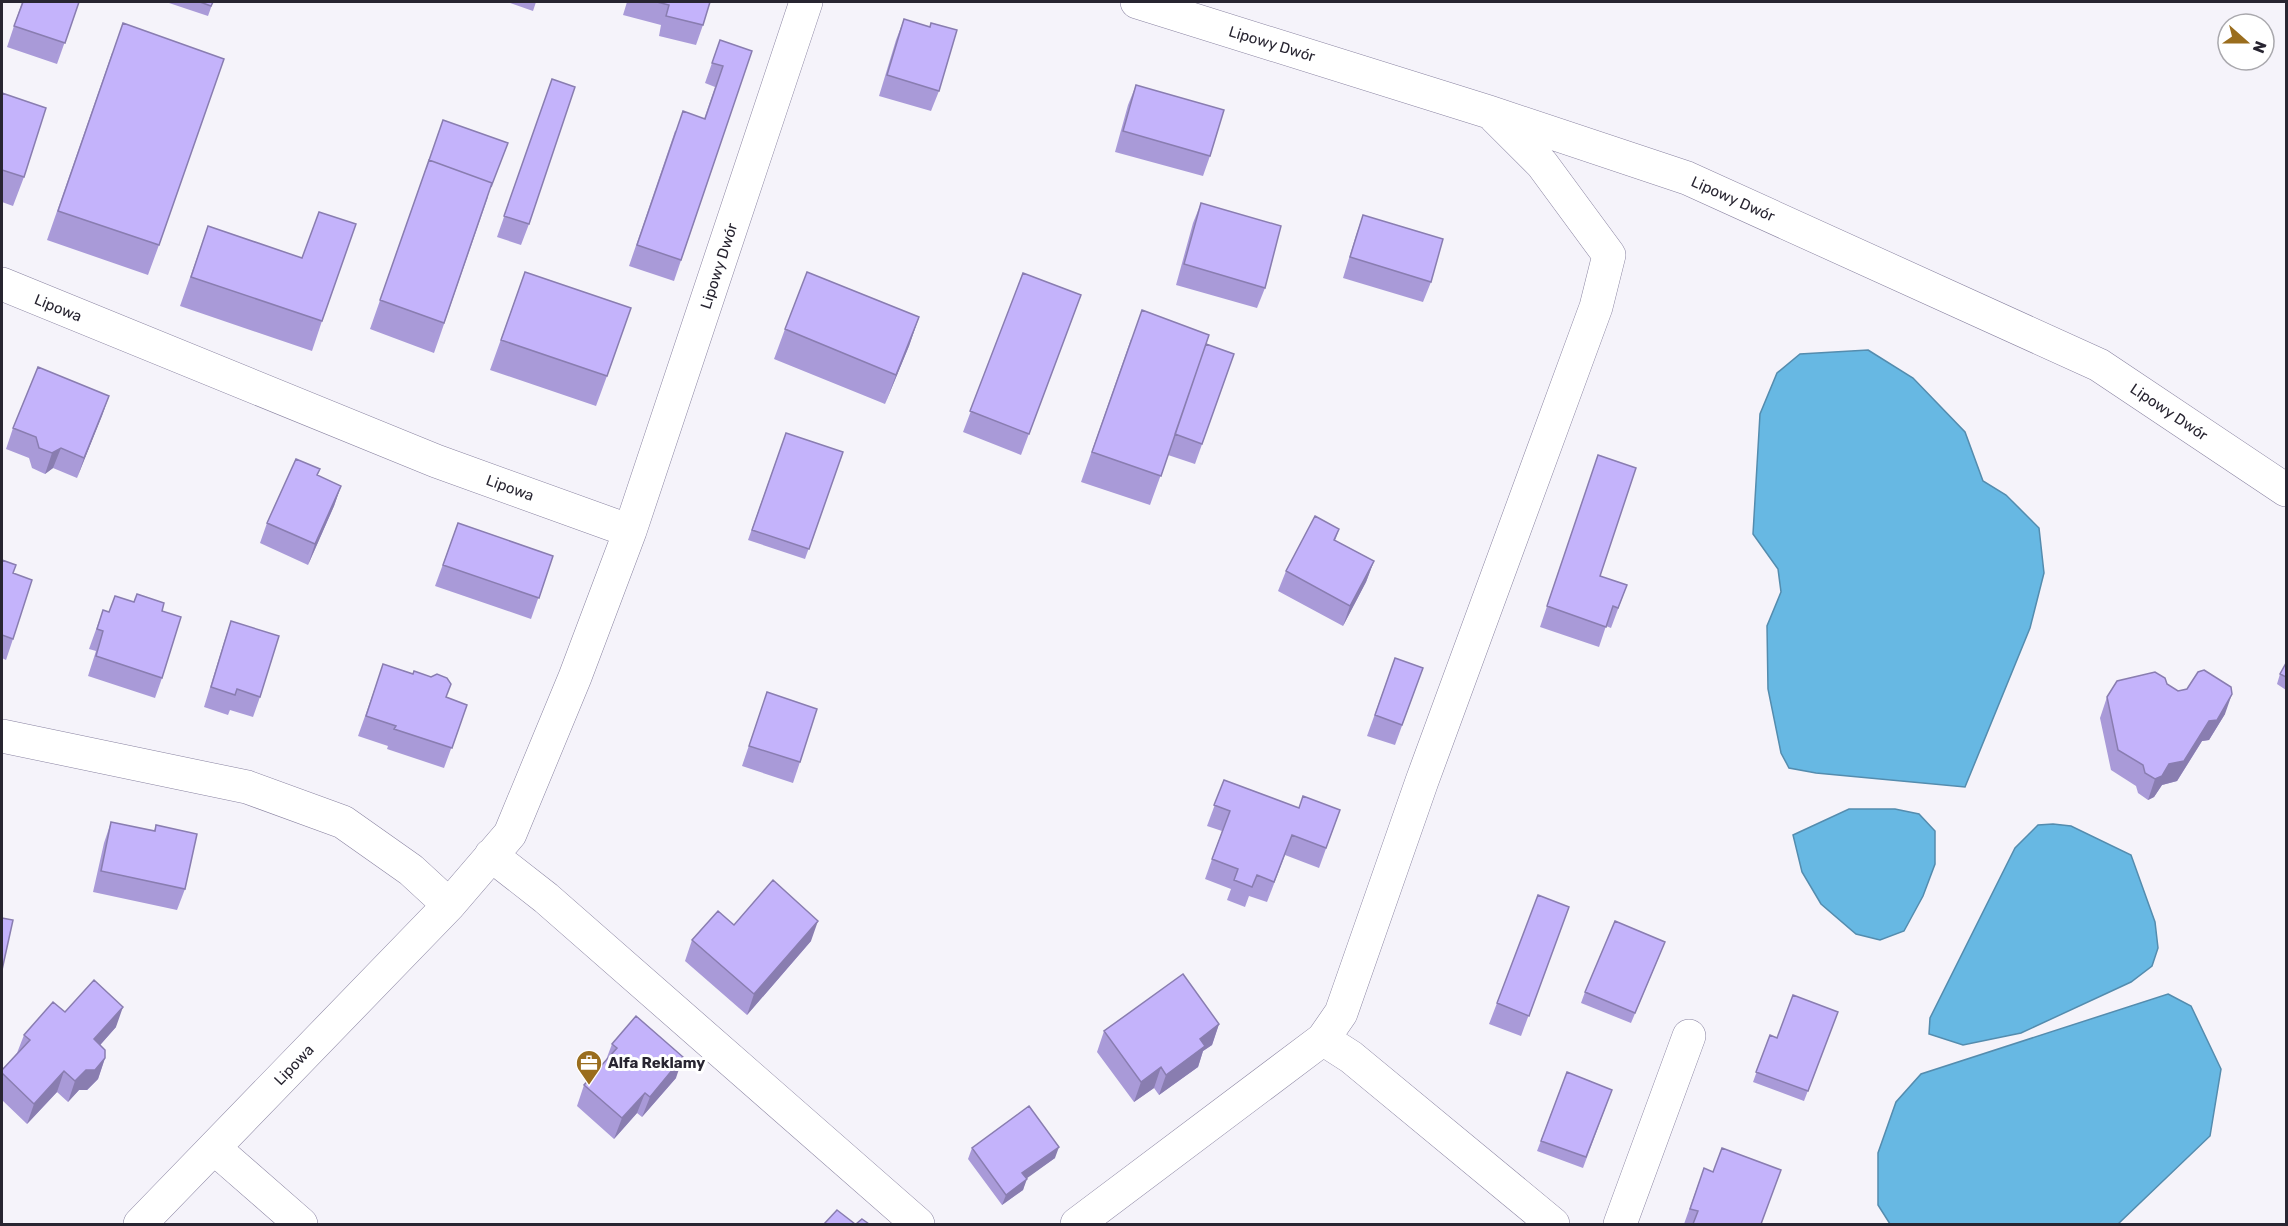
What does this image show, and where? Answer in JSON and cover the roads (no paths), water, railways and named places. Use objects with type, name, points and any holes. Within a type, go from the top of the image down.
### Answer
[{"type":"street","name":"Lipowy Dwór","points":[[630,531],[806,2]]},
{"type":"street","name":"Lipowy Dwór","points":[[1137,2],[1489,112],[1687,178],[2099,365],[2286,490]]},
{"type":"street","points":[[1077,1224],[1323,1039],[1341,1013],[1422,781],[1596,307],[1609,255],[1542,164],[1489,112]]},
{"type":"street","name":"Lipowa","points":[[2,285],[436,461],[630,531],[575,677],[510,834],[448,905],[140,1224]]},
{"type":"street","points":[[2,736],[247,788],[343,822],[411,870],[448,905]]},
{"type":"street","points":[[491,855],[546,898],[918,1224]]},
{"type":"street","points":[[1620,1224],[1689,1036]]},
{"type":"street","points":[[1323,1039],[1351,1057],[1553,1224]]},
{"type":"street","points":[[214,1148],[301,1224]]},
{"type":"water","points":[[1868,350],[1913,378],[1965,432],[1983,481],[2006,495],[2039,528],[2044,573],[2030,628],[1965,787],[1816,773],[1789,768],[1781,753],[1768,689],[1767,626],[1781,592],[1778,569],[1753,534],[1760,414],[1777,373],[1800,354]]},
{"type":"water","points":[[1849,809],[1895,809],[1919,814],[1935,831],[1935,864],[1923,896],[1904,931],[1880,940],[1856,934],[1821,904],[1802,872],[1793,835]]},
{"type":"water","points":[[2038,825],[2071,826],[2131,855],[2155,922],[2158,948],[2152,966],[2131,982],[2021,1033],[1963,1045],[1929,1034],[1930,1018],[2015,848]]},
{"type":"water","points":[[2168,994],[2191,1006],[2221,1069],[2210,1136],[2118,1224],[1890,1224],[1878,1205],[1878,1153],[1896,1102],[1921,1074]]},
{"type":"place","name":"Alfa Reklamy","points":[[589,1086]]}]
